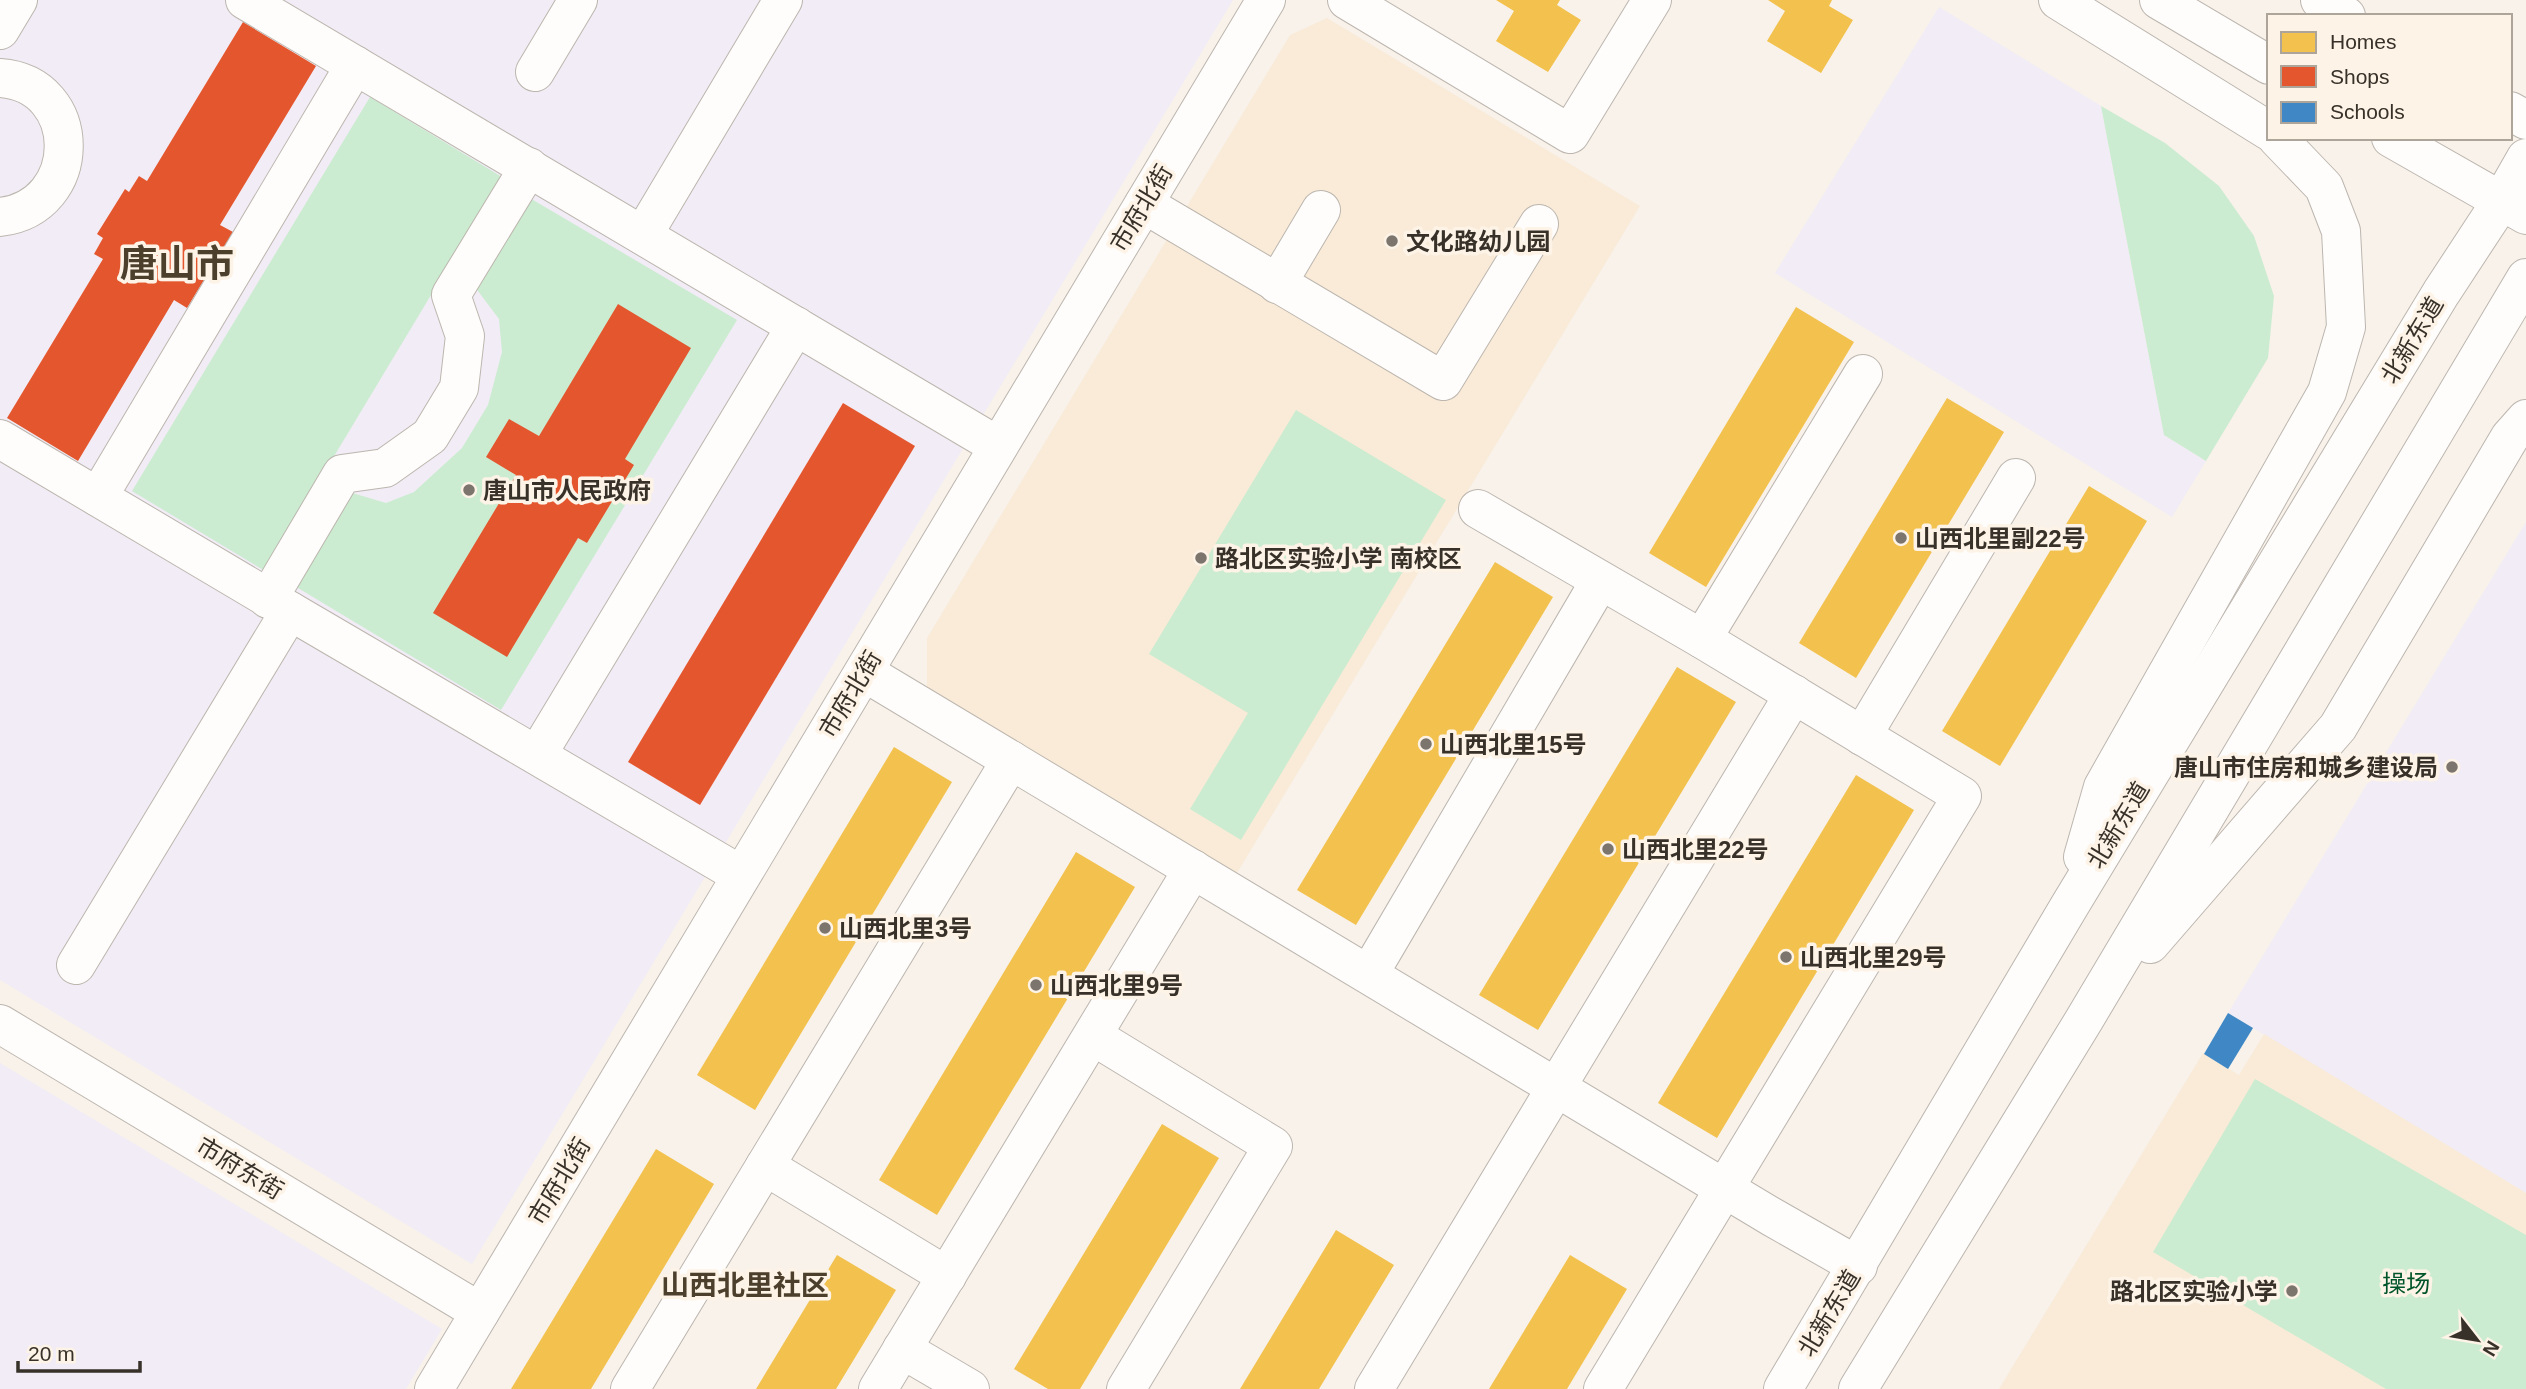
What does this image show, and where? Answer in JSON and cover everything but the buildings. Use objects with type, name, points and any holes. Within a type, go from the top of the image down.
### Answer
[{"type":"main road","points":[[0,30],[18,0]]},
{"type":"main road","points":[[245,0],[998,446]]},
{"type":"main road","points":[[535,72],[578,0]]},
{"type":"main road","points":[[643,235],[783,0]]},
{"type":"main road","name":"市府北街","points":[[434,1389],[1266,0]]},
{"type":"main road","points":[[1347,0],[1570,134],[1653,0]]},
{"type":"main road","points":[[2058,0],[2267,130]]},
{"type":"main road","points":[[2160,0],[2267,64]]},
{"type":"main road","points":[[2320,0],[2343,14]]},
{"type":"main road","points":[[98,497],[355,65]]},
{"type":"main road","points":[[0,78],[12,79],[32,87],[48,101],[60,120],[64,162],[56,183],[42,199],[24,211],[0,217]]},
{"type":"main road","points":[[2070,905],[2103,787],[2327,392],[2346,327],[2341,231],[2324,187],[2279,140]]},
{"type":"main road","points":[[2395,140],[2514,208]]},
{"type":"main road","name":"北新东道","points":[[1783,1389],[2070,905],[2441,293],[2514,208],[2526,158]]},
{"type":"main road","points":[[76,965],[279,605],[342,474],[385,468],[430,436],[459,388],[465,336],[451,295],[529,167]]},
{"type":"main road","points":[[1144,204],[1443,381],[1539,224]]},
{"type":"main road","points":[[1277,284],[1321,210]]},
{"type":"main road","points":[[1858,1389],[2084,1020],[2526,278]]},
{"type":"main road","points":[[537,755],[796,326]]},
{"type":"main road","points":[[1702,639],[1864,374]]},
{"type":"main road","points":[[2084,1020],[2338,727],[2510,437],[2526,419]]},
{"type":"main road","points":[[0,439],[741,875]]},
{"type":"main road","points":[[1862,736],[2016,478]]},
{"type":"main road","points":[[1478,509],[1702,639],[1962,796],[1603,1389]]},
{"type":"main road","points":[[1368,974],[1594,592]]},
{"type":"main road","points":[[864,671],[1858,1266]]},
{"type":"main road","points":[[1374,1389],[1794,694]]},
{"type":"main road","points":[[630,1389],[1011,760]]},
{"type":"main road","points":[[878,1389],[1193,869]]},
{"type":"main road","name":"市府东街","points":[[0,1024],[480,1312]]},
{"type":"main road","points":[[1093,1036],[1273,1146],[1126,1389]]},
{"type":"main road","points":[[765,1166],[947,1276]]},
{"type":"main road","points":[[902,1349],[970,1389]]},
{"type":"shaded area","name":"唐山市人民政府","points":[[0,0],[1233,0],[472,1264],[0,980]]},
{"type":"shaded area","points":[[1939,7],[2101,106],[2164,435],[2206,461],[2172,517],[1775,273]]},
{"type":"shaded area","points":[[1327,18],[1640,206],[1237,873],[927,688],[927,638],[1290,35]]},
{"type":"shaded area","name":"唐山市住房和城乡建设局","points":[[2526,522],[2526,1193],[2228,1013]]},
{"type":"shaded area","name":"路北区实验小学","points":[[2264,1034],[2526,1193],[2526,1389],[1999,1389],[2203,1053],[2239,1075]]},
{"type":"shaded area","points":[[0,1063],[442,1329],[406,1389],[0,1389]]},
{"type":"green space","points":[[370,97],[502,177],[265,571],[132,491]]},
{"type":"green space","points":[[2101,106],[2165,143],[2219,186],[2254,236],[2274,296],[2268,358],[2206,461],[2164,435]]},
{"type":"green space","points":[[528,197],[737,320],[501,710],[293,585],[349,492],[386,503],[414,492],[462,448],[488,405],[502,352],[499,319],[475,287]]},
{"type":"green space","points":[[1296,410],[1446,500],[1241,840],[1190,809],[1248,713],[1149,654]]},
{"type":"green space","name":"操场","points":[[2255,1079],[2526,1235],[2526,1389],[2386,1389],[2153,1252]]},
{"type":"place","name":"文化路幼儿园","points":[[1392,241]]},
{"type":"place","name":"唐山市人民政府","points":[[469,490]]},
{"type":"place","name":"山西北里副22号","points":[[1901,538]]},
{"type":"place","name":"路北区实验小学 南校区","points":[[1201,558]]},
{"type":"place","name":"山西北里15号","points":[[1426,744]]},
{"type":"place","name":"唐山市住房和城乡建设局","points":[[2452,767]]},
{"type":"place","name":"山西北里22号","points":[[1608,849]]},
{"type":"place","name":"山西北里3号","points":[[825,928]]},
{"type":"place","name":"山西北里29号","points":[[1786,957]]},
{"type":"place","name":"山西北里9号","points":[[1036,985]]},
{"type":"place","name":"路北区实验小学","points":[[2292,1291]]},
{"type":"district","name":"唐山市","points":[[177,264]]},
{"type":"district","name":"山西北里社区","points":[[745,1285]]}]
